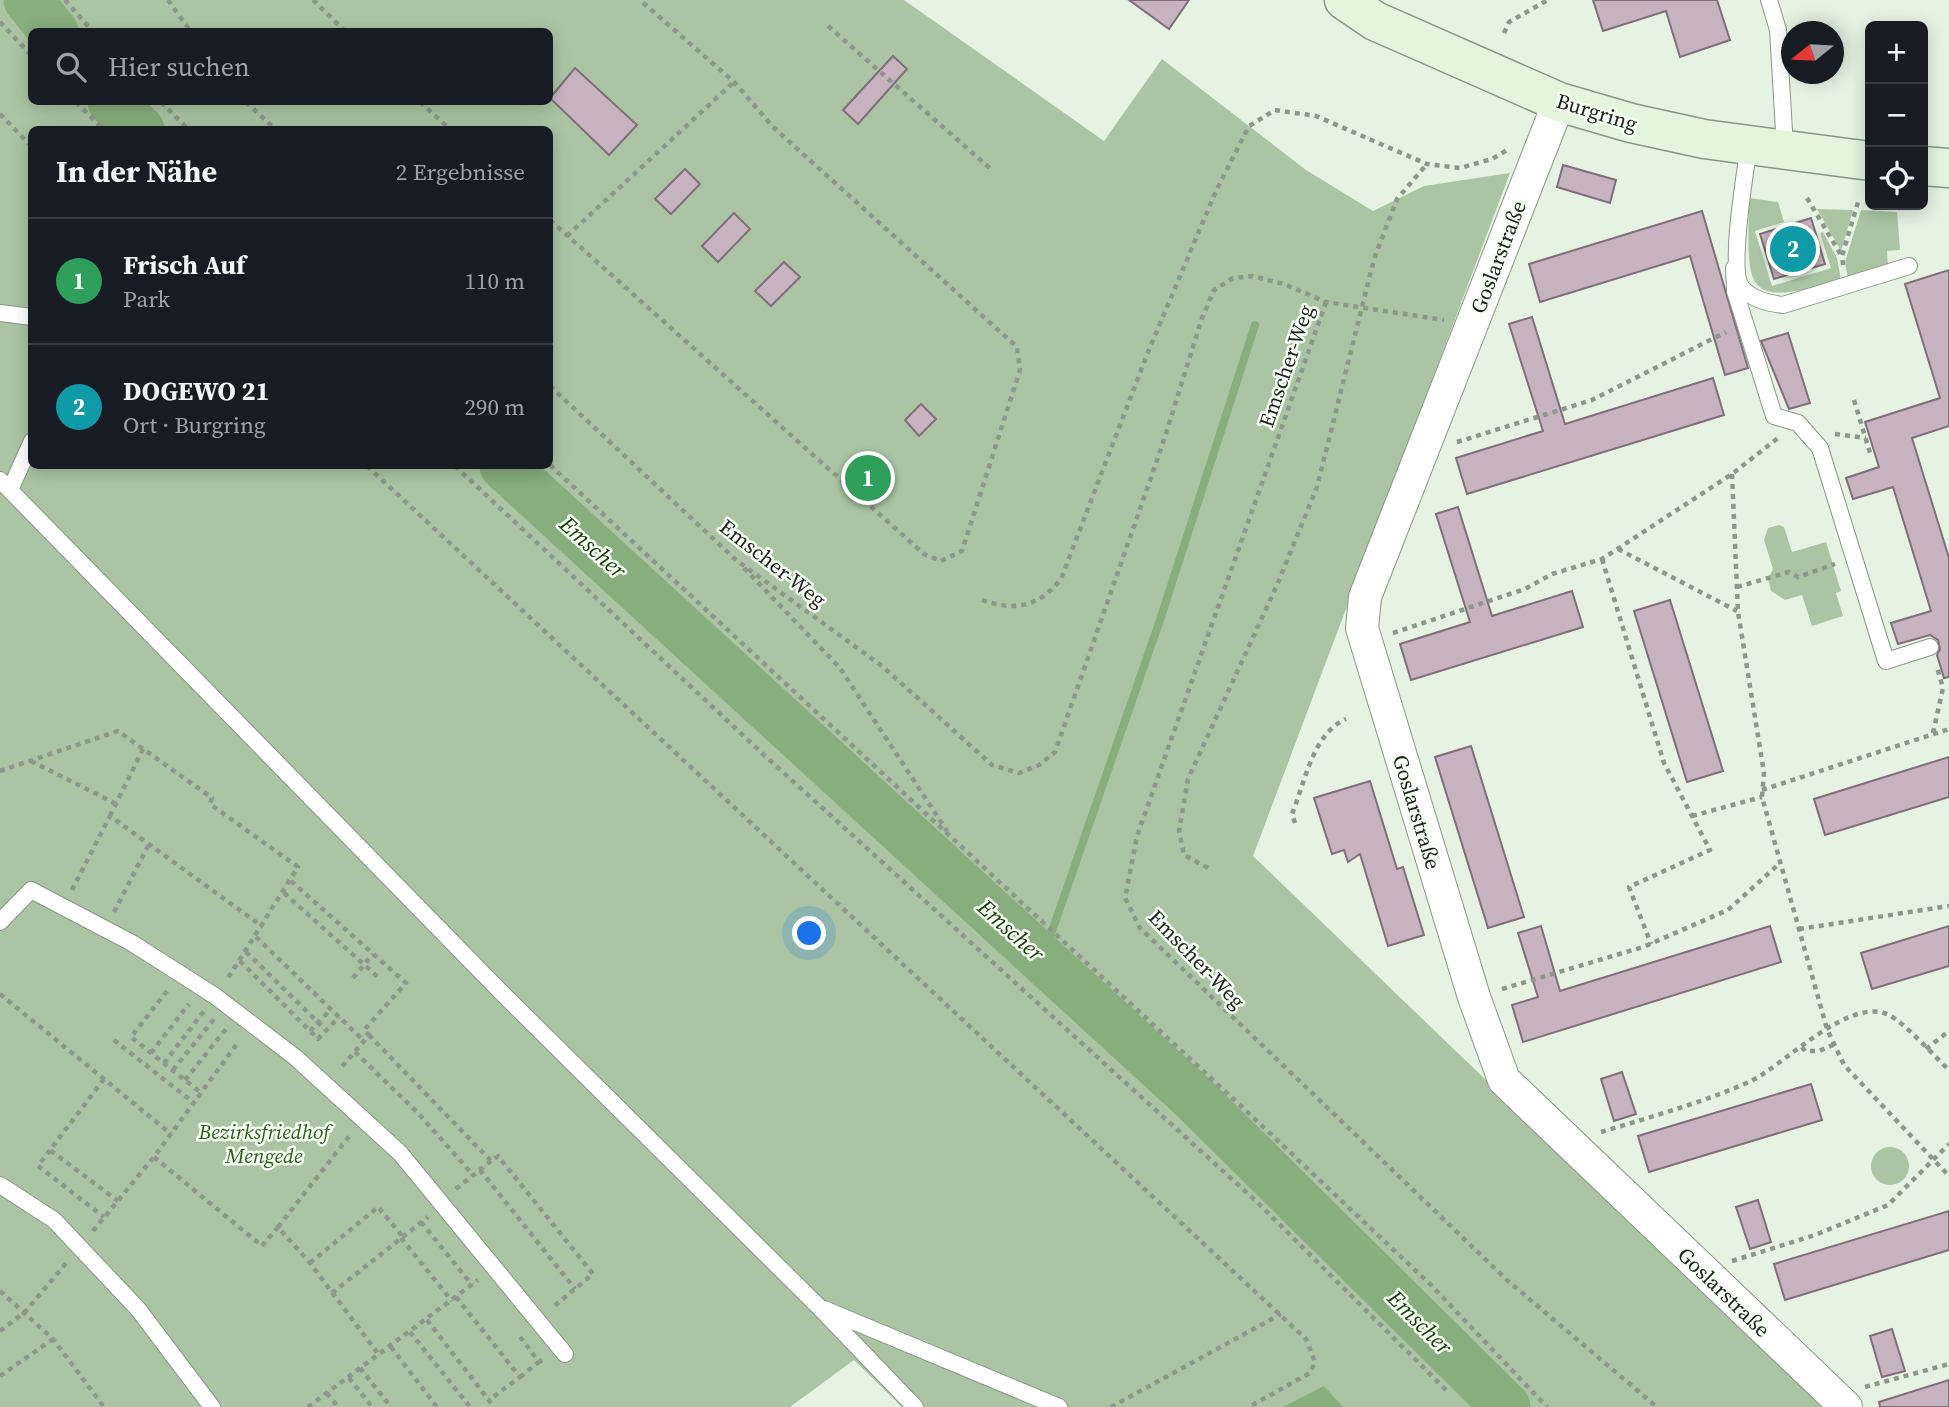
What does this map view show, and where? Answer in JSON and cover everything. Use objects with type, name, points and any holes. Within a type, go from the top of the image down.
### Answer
[{"type":"main road","name":"Burgring","points":[[1344,0],[1375,21],[1554,113],[1631,123],[1704,139],[1865,160]]},
{"type":"main road","points":[[1928,166],[1949,168]]},
{"type":"street","name":"Goslarstraße","points":[[1554,113],[1365,597],[1362,628],[1474,997],[1504,1080],[1840,1401]]},
{"type":"lane","points":[[1769,0],[1778,30],[1767,146],[1734,268],[1735,291],[1774,416],[1798,423],[1820,448],[1886,661],[1930,647]]},
{"type":"lane","points":[[1734,268],[1741,288],[1763,302],[1783,305],[1909,266]]},
{"type":"lane","points":[[0,313],[28,316]]},
{"type":"lane","points":[[28,448],[5,485],[501,992],[818,1306],[915,1407]]},
{"type":"lane","points":[[0,922],[31,890],[106,929],[181,974],[252,1024],[364,1117],[400,1153],[565,1354]]},
{"type":"lane","points":[[0,1185],[54,1220],[138,1309],[212,1407]]},
{"type":"lane","points":[[818,1306],[1059,1407]]},
{"type":"path","points":[[65,0],[90,28]]},
{"type":"path","points":[[168,0],[188,28]]},
{"type":"path","points":[[313,0],[342,28]]},
{"type":"path","points":[[553,223],[924,554],[941,561],[962,551],[1020,370],[1017,347],[773,127],[734,82],[640,0]]},
{"type":"path","points":[[1504,33],[1510,22],[1548,0]]},
{"type":"path","points":[[0,22],[28,52]]},
{"type":"path","points":[[828,26],[993,171]]},
{"type":"path","points":[[567,236],[734,82]]},
{"type":"path","points":[[79,105],[100,126]]},
{"type":"path","points":[[164,105],[185,126]]},
{"type":"path","points":[[249,105],[272,126]]},
{"type":"path","points":[[423,105],[447,126]]},
{"type":"path","points":[[982,600],[1002,607],[1031,604],[1048,595],[1061,579],[1148,352],[1216,191],[1250,126],[1275,110],[1316,116],[1427,164],[1461,169],[1482,162],[1554,113]]},
{"type":"path","points":[[0,114],[28,143]]},
{"type":"path","points":[[1208,869],[1184,855],[1179,831],[1188,779],[1277,585],[1317,487],[1374,259],[1397,199],[1427,164]]},
{"type":"path","points":[[1807,198],[1842,256],[1846,287]]},
{"type":"path","points":[[1842,256],[1858,202]]},
{"type":"path","name":"Emscher-Weg","points":[[553,389],[736,559],[882,666],[992,765],[1019,773],[1039,765],[1055,752],[1162,446],[1202,318],[1214,290],[1233,278],[1252,276],[1284,284],[1326,302],[1137,836],[1125,898],[1140,928],[1246,1032],[1362,1139],[1508,1281],[1657,1407]]},
{"type":"path","points":[[1326,302],[1430,315],[1470,330]]},
{"type":"path","points":[[1423,452],[1592,400],[1725,332],[1746,326]]},
{"type":"path","points":[[1854,400],[1870,453]]},
{"type":"path","points":[[1366,642],[1525,589],[1552,574],[1602,559],[1731,474],[1798,423]]},
{"type":"path","points":[[1832,433],[1866,438]]},
{"type":"path","points":[[553,468],[1432,1286],[1547,1407]]},
{"type":"path","points":[[370,469],[1306,1339],[1315,1362],[1310,1373],[1249,1407]]},
{"type":"path","points":[[458,469],[764,755],[1256,1201],[1446,1390]]},
{"type":"path","points":[[1731,474],[1738,611],[1764,773],[1762,797],[1827,1029],[1844,1065],[1949,1176]]},
{"type":"path","points":[[1618,549],[1738,611]]},
{"type":"path","points":[[1737,587],[1789,572],[1798,577],[1833,566],[1843,555],[1852,552]]},
{"type":"path","points":[[736,559],[839,668],[951,838]]},
{"type":"path","points":[[1602,559],[1664,763],[1710,850],[1629,887],[1651,944]]},
{"type":"path","points":[[1930,647],[1949,691]]},
{"type":"path","points":[[1933,734],[1946,687]]},
{"type":"path","points":[[1295,823],[1292,814],[1323,737],[1332,725],[1346,719]]},
{"type":"path","points":[[1762,790],[1949,729]]},
{"type":"path","points":[[0,771],[118,731],[212,798],[210,804],[298,867],[240,961],[185,1080]]},
{"type":"path","points":[[64,906],[143,748]]},
{"type":"path","points":[[31,761],[116,804]]},
{"type":"path","points":[[1692,816],[1762,797]]},
{"type":"path","points":[[110,816],[262,927]]},
{"type":"path","points":[[106,929],[149,844]]},
{"type":"path","points":[[1474,997],[1651,944],[1728,910],[1780,863]]},
{"type":"path","points":[[291,881],[405,983],[364,1030],[491,1161]]},
{"type":"path","points":[[284,893],[379,978]]},
{"type":"path","points":[[1799,929],[1949,906]]},
{"type":"path","points":[[256,937],[364,1041]]},
{"type":"path","points":[[246,952],[326,1030]]},
{"type":"path","points":[[353,978],[373,954]]},
{"type":"path","points":[[240,961],[318,1039],[339,1017]]},
{"type":"path","points":[[181,974],[131,1037],[201,1093]]},
{"type":"path","points":[[0,994],[171,1134]]},
{"type":"path","points":[[152,1053],[220,1000]]},
{"type":"path","points":[[164,1063],[220,1000]]},
{"type":"path","points":[[173,1070],[220,1000]]},
{"type":"path","points":[[310,1031],[331,1009]]},
{"type":"path","points":[[1567,1142],[1679,1108],[1752,1081],[1827,1029],[1862,1012],[1889,1015],[1949,1070]]},
{"type":"path","points":[[0,1331],[25,1313],[118,1201],[154,1157],[252,1024]]},
{"type":"path","points":[[1926,1049],[1949,1031]]},
{"type":"path","points":[[327,1085],[369,1035]]},
{"type":"path","points":[[114,1040],[194,1103]]},
{"type":"path","points":[[1802,1047],[1805,1051],[1819,1051],[1833,1045]]},
{"type":"path","points":[[355,1052],[419,1114],[473,1175]]},
{"type":"path","points":[[104,1079],[38,1166],[104,1217]]},
{"type":"path","points":[[154,1157],[262,1245],[364,1117]]},
{"type":"path","points":[[1702,1270],[1815,1235],[1888,1205],[1949,1144]]},
{"type":"path","points":[[50,1150],[118,1201]]},
{"type":"path","points":[[332,1293],[498,1156],[593,1273],[537,1320]]},
{"type":"path","points":[[480,1170],[575,1289]]},
{"type":"path","points":[[1903,1180],[1909,1184]]},
{"type":"path","points":[[310,1263],[378,1207],[520,1377]]},
{"type":"path","points":[[421,1222],[472,1285]]},
{"type":"path","points":[[278,1227],[310,1263],[379,1355]]},
{"type":"path","points":[[308,1407],[494,1268]]},
{"type":"path","points":[[0,1291],[53,1339],[104,1407]]},
{"type":"path","points":[[1111,1407],[1280,1314]]},
{"type":"path","points":[[427,1320],[494,1407]]},
{"type":"path","points":[[410,1332],[470,1407]]},
{"type":"path","points":[[0,1376],[53,1339]]},
{"type":"path","points":[[391,1346],[437,1407]]},
{"type":"path","points":[[489,1400],[539,1362]]},
{"type":"path","points":[[1840,1401],[1949,1364]]},
{"type":"path","points":[[360,1368],[391,1407]]},
{"type":"path","points":[[349,1378],[372,1407]]},
{"type":"path","points":[[327,1393],[338,1407]]},
{"type":"green space","name":"Bezirksfriedhof Mengede","points":[[0,0],[904,0],[1104,141],[1162,59],[1306,170],[1373,211],[1424,186],[1510,173],[1253,856],[1826,1407],[902,1407],[854,1360],[790,1407],[0,1407]]},
{"type":"green space","points":[[1749,198],[1778,202],[1784,222],[1755,231],[1772,286],[1831,268],[1820,233],[1823,232],[1837,258],[1841,280],[1784,292],[1767,291],[1757,284],[1751,271],[1749,253]]},
{"type":"green space","points":[[1817,209],[1853,210],[1841,251]]},
{"type":"green space","points":[[1861,210],[1897,212],[1900,250],[1887,251],[1888,267],[1848,279],[1845,262]]},
{"type":"green space","points":[[1779,525],[1784,527],[1792,552],[1826,542],[1841,591],[1836,593],[1843,616],[1812,626],[1802,595],[1785,600],[1771,591],[1768,579],[1773,569],[1764,540],[1768,528]]},
{"type":"green space","points":[[1890,1147],[1903,1153],[1909,1166],[1903,1179],[1890,1185],[1877,1179],[1871,1166],[1877,1153]]},
{"type":"shaded area","points":[[1324,1386],[1343,1407],[1283,1407]]},
{"type":"building","points":[[1129,0],[1189,0],[1169,29]]},
{"type":"building","points":[[1593,0],[1717,0],[1730,40],[1680,57],[1666,11],[1603,31]]},
{"type":"building","points":[[893,56],[907,69],[858,124],[843,110]]},
{"type":"building","points":[[575,68],[637,125],[609,155],[553,101],[553,94]]},
{"type":"building","points":[[1563,165],[1616,180],[1610,203],[1557,187]]},
{"type":"building","points":[[685,169],[700,184],[671,214],[655,199]]},
{"type":"building","points":[[1702,211],[1748,368],[1725,375],[1690,256],[1540,302],[1529,264]]},
{"type":"building","points":[[734,213],[750,229],[718,262],[702,246]]},
{"type":"building","points":[[1811,218],[1825,264],[1774,279],[1760,234]]},
{"type":"building","points":[[784,262],[800,277],[771,306],[755,291]]},
{"type":"building","points":[[1949,270],[1949,426],[1912,438],[1949,558],[1949,677],[1944,678],[1937,655],[1940,649],[1938,640],[1930,635],[1898,644],[1891,623],[1931,611],[1893,487],[1853,499],[1846,478],[1879,467],[1865,422],[1940,398],[1905,284]]},
{"type":"building","points":[[1532,317],[1565,424],[1713,378],[1724,415],[1467,494],[1456,458],[1543,431],[1509,324]]},
{"type":"building","points":[[1788,333],[1810,403],[1789,409],[1761,341]]},
{"type":"building","points":[[921,404],[936,419],[919,436],[905,420]]},
{"type":"building","points":[[1458,507],[1492,616],[1572,591],[1583,627],[1411,680],[1400,644],[1470,622],[1436,514]]},
{"type":"building","points":[[1670,600],[1723,771],[1687,782],[1634,611]]},
{"type":"building","points":[[1471,746],[1524,917],[1488,928],[1435,757]]},
{"type":"building","points":[[1949,757],[1949,797],[1825,835],[1814,799]]},
{"type":"building","points":[[1370,781],[1397,869],[1403,867],[1424,935],[1388,946],[1360,854],[1348,862],[1344,850],[1332,854],[1314,798]]},
{"type":"building","points":[[1541,926],[1560,991],[1770,926],[1781,962],[1523,1042],[1512,1005],[1538,997],[1518,933]]},
{"type":"building","points":[[1949,926],[1949,966],[1872,989],[1861,953]]},
{"type":"building","points":[[1622,1072],[1636,1114],[1614,1121],[1601,1079]]},
{"type":"building","points":[[1811,1084],[1822,1120],[1649,1172],[1638,1136]]},
{"type":"building","points":[[1758,1200],[1771,1242],[1750,1249],[1736,1207]]},
{"type":"building","points":[[1949,1211],[1949,1250],[1785,1300],[1774,1264]]},
{"type":"building","points":[[1892,1329],[1905,1371],[1882,1377],[1870,1336]]},
{"type":"building","points":[[1949,1380],[1949,1407],[1880,1407],[1879,1402]]},
{"type":"waterway","name":"Emscher","points":[[28,0],[51,28]]},
{"type":"waterway","name":"Emscher","points":[[115,105],[136,126]]},
{"type":"waterway","points":[[1042,960],[1160,620],[1255,325]]},
{"type":"waterway","name":"Emscher","points":[[507,469],[1195,1099],[1506,1407]]},
{"type":"place","name":"DOGEWO 21","points":[[1793,249]]},
{"type":"place","name":"Frisch Auf","points":[[868,478]]}]
